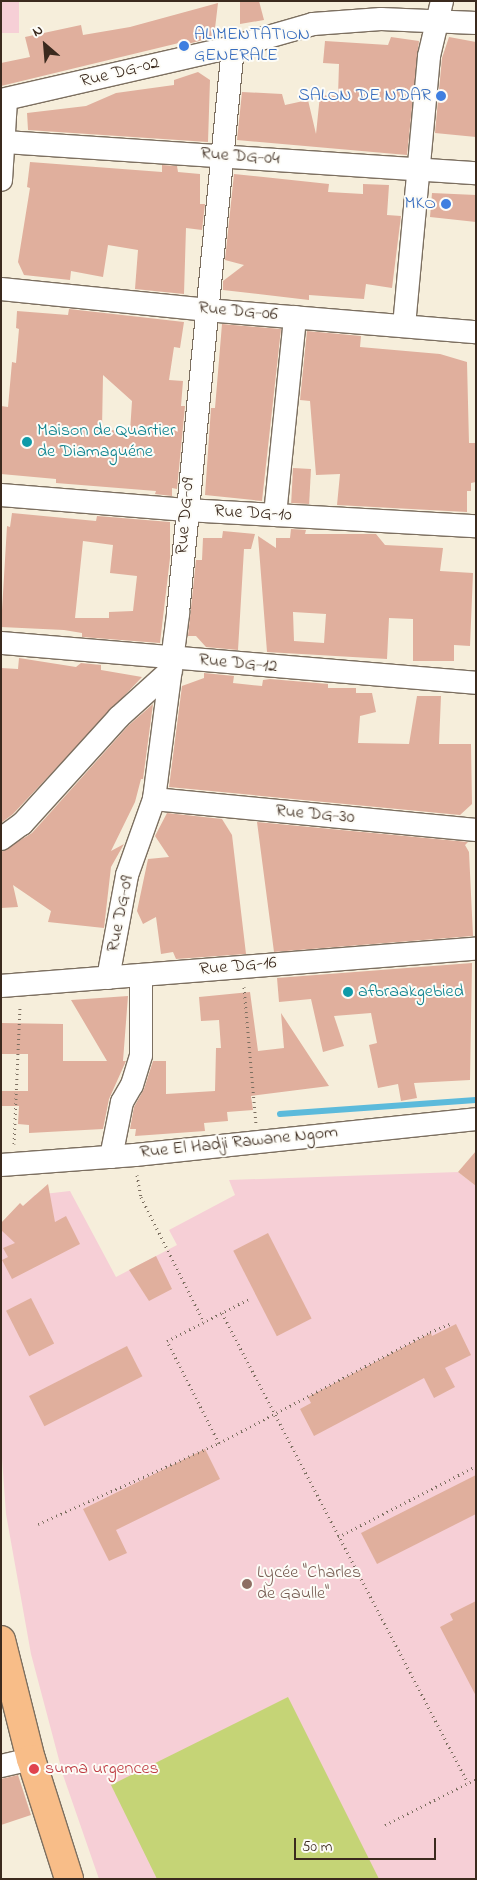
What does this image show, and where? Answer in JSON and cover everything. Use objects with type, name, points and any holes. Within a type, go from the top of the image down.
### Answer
[{"type":"highway","points":[[1,1640],[6,1690],[31,1759],[69,1879]]},
{"type":"street","points":[[404,326],[418,169],[435,23],[442,1]]},
{"type":"street","name":"Rue DG-02","points":[[3,100],[233,47],[313,24],[381,20],[476,24]]},
{"type":"street","name":"Rue DG-09","points":[[108,978],[128,875],[154,799],[171,664],[233,47]]},
{"type":"street","points":[[1,180],[5,142],[3,100]]},
{"type":"street","name":"Rue DG-04","points":[[5,142],[476,173]]},
{"type":"street","name":"Rue DG-06","points":[[1,288],[206,310],[476,332]]},
{"type":"street","points":[[275,515],[295,317]]},
{"type":"street","name":"Rue DG-10","points":[[1,495],[186,510],[476,526]]},
{"type":"street","name":"Rue DG-12","points":[[1,643],[171,664],[476,683]]},
{"type":"street","points":[[1,839],[22,824],[119,717],[171,664]]},
{"type":"street","name":"Rue DG-30","points":[[154,799],[476,830]]},
{"type":"street","name":"Rue DG-16","points":[[11,986],[476,949]]},
{"type":"street","points":[[111,1157],[122,1102],[132,1085],[141,1055],[141,976]]},
{"type":"street","name":"Rue El Hadji Rawane Ngom","points":[[7,1164],[135,1155],[258,1140],[476,1119]]},
{"type":"street","points":[[1,1766],[31,1759]]},
{"type":"path","points":[[242,967],[258,1140]]},
{"type":"path","points":[[7,1164],[11,986]]},
{"type":"path","points":[[135,1155],[141,1197],[204,1322]]},
{"type":"path","points":[[219,1443],[168,1341],[251,1298]]},
{"type":"path","points":[[222,1313],[338,1538],[468,1783]]},
{"type":"path","points":[[38,1524],[219,1443],[430,1332],[452,1323]]},
{"type":"path","points":[[338,1538],[476,1466]]},
{"type":"path","points":[[385,1825],[476,1779]]},
{"type":"shaded area","points":[[1,1],[19,1],[19,33],[1,33]]},
{"type":"shaded area","name":"Lycée \"Charles de Gaulle\"","points":[[458,1172],[476,1186],[476,1879],[99,1879],[63,1775],[31,1654],[6,1514],[1,1444],[1,1227],[35,1195],[70,1191],[116,1277],[177,1245],[169,1230],[235,1195],[229,1180]]},
{"type":"green space","points":[[288,1697],[379,1879],[157,1879],[111,1785]]},
{"type":"building","points":[[240,1],[259,1],[264,20],[240,24]]},
{"type":"building","points":[[218,3],[214,37],[184,45],[183,42],[1,86],[1,63],[30,57],[25,37],[81,25],[83,35],[130,27]]},
{"type":"building","points":[[391,37],[419,41],[407,155],[237,140],[242,92],[282,94],[285,105],[308,100],[316,134],[320,95],[338,96],[339,64],[323,63],[325,41],[388,45]]},
{"type":"building","points":[[449,37],[476,42],[476,137],[435,133],[442,58]]},
{"type":"building","points":[[198,72],[210,80],[208,142],[28,130],[27,113],[86,106],[116,93],[174,85],[174,80]]},
{"type":"building","points":[[30,162],[162,172],[162,165],[177,166],[178,172],[200,174],[200,204],[205,204],[202,230],[186,228],[184,294],[135,289],[138,250],[108,245],[103,277],[71,271],[70,280],[24,275],[18,262],[30,188],[27,187]]},
{"type":"building","points":[[234,174],[329,184],[328,192],[363,194],[363,184],[389,185],[387,215],[401,216],[392,288],[366,284],[364,299],[309,295],[309,300],[223,290],[223,281],[244,265],[225,260]]},
{"type":"building","points":[[432,193],[476,195],[476,222],[430,217]]},
{"type":"building","points":[[69,309],[184,322],[180,348],[174,347],[169,380],[183,381],[181,406],[185,406],[177,489],[172,488],[172,496],[155,494],[156,491],[56,483],[56,479],[1,474],[1,406],[8,407],[12,362],[16,363],[19,329],[16,328],[17,311],[68,315]],"holes":[[[103,375],[132,401],[130,432],[102,429]]]},
{"type":"building","points":[[222,324],[281,329],[262,501],[205,495],[211,408],[215,408]]},
{"type":"building","points":[[307,331],[361,336],[360,347],[440,354],[467,362],[469,443],[476,443],[476,482],[471,483],[471,491],[467,491],[467,512],[337,505],[340,474],[316,475],[310,401],[300,400]]},
{"type":"building","points":[[293,468],[311,469],[309,504],[291,503]]},
{"type":"building","points":[[12,513],[96,521],[97,516],[170,522],[170,558],[160,643],[82,637],[82,633],[64,630],[1,627],[7,526],[10,527]],"holes":[[[83,541],[113,545],[110,573],[137,576],[133,611],[109,612],[109,618],[75,618]]]},
{"type":"building","points":[[291,529],[306,530],[305,534],[376,534],[385,545],[443,548],[440,571],[473,573],[470,646],[454,645],[454,661],[413,661],[413,619],[389,618],[387,659],[267,652],[258,536],[276,548],[276,538],[290,538]],"holes":[[[293,612],[326,614],[324,643],[294,641]]]},
{"type":"building","points":[[223,531],[255,534],[251,549],[244,549],[238,650],[206,647],[196,636],[188,636],[196,560],[202,560],[203,538],[222,538]]},
{"type":"building","points":[[19,658],[76,667],[81,663],[101,665],[101,670],[142,677],[13,814],[1,823],[1,668],[18,669]]},
{"type":"building","points":[[204,673],[234,676],[233,683],[262,686],[263,680],[270,679],[328,684],[328,688],[356,688],[356,693],[372,693],[376,712],[360,716],[358,743],[409,744],[417,696],[441,696],[439,744],[471,744],[472,804],[460,815],[169,787],[182,686],[204,678]]},
{"type":"building","points":[[153,704],[143,779],[141,779],[135,802],[111,851],[124,844],[111,867],[104,928],[48,922],[51,911],[13,885],[18,907],[1,908],[1,852],[32,833],[128,726]]},
{"type":"building","points":[[167,813],[222,819],[232,835],[246,954],[176,959],[173,952],[161,954],[156,917],[143,924],[137,911],[148,859],[169,857],[155,836]]},
{"type":"building","points":[[257,822],[468,842],[465,845],[469,852],[473,936],[274,952]]},
{"type":"building","points":[[472,963],[470,1080],[414,1083],[417,1098],[401,1101],[398,1084],[378,1088],[369,1045],[377,1043],[371,1013],[334,1016],[344,1046],[323,1052],[311,999],[279,1002],[277,978]]},
{"type":"building","points":[[250,992],[258,1051],[284,1048],[281,1013],[329,1086],[251,1096],[253,1110],[227,1112],[228,1121],[204,1123],[205,1131],[135,1136],[136,1129],[130,1129],[134,1107],[144,1089],[153,1061],[166,1061],[166,1094],[215,1091],[216,1048],[221,1048],[219,1020],[201,1021],[199,997]]},
{"type":"building","points":[[128,996],[123,1061],[126,1061],[109,1099],[103,1129],[29,1133],[29,1125],[18,1124],[19,1106],[1,1106],[1,1091],[28,1091],[28,1054],[1,1054],[1,1023],[63,1024],[63,1061],[107,1061],[71,1000]]},
{"type":"building","points":[[476,1151],[476,1186],[458,1172]]},
{"type":"building","points":[[48,1184],[55,1222],[66,1216],[80,1244],[12,1279],[2,1260],[8,1257],[3,1248],[15,1243],[1,1230],[1,1223],[20,1203],[23,1206]]},
{"type":"building","points":[[268,1233],[312,1319],[277,1336],[233,1251]]},
{"type":"building","points":[[156,1256],[172,1289],[149,1301],[129,1270]]},
{"type":"building","points":[[31,1298],[54,1343],[29,1356],[6,1311]]},
{"type":"building","points":[[456,1324],[471,1355],[445,1368],[455,1387],[434,1398],[424,1378],[314,1436],[300,1409],[311,1403],[308,1397],[431,1333],[432,1336]]},
{"type":"building","points":[[127,1346],[142,1376],[44,1426],[29,1396]]},
{"type":"building","points":[[205,1449],[220,1479],[116,1530],[127,1553],[109,1561],[83,1509]]},
{"type":"building","points":[[476,1475],[476,1514],[377,1564],[361,1533]]},
{"type":"building","points":[[476,1601],[476,1696],[440,1627],[453,1620],[450,1614]]},
{"type":"building","points":[[18,1775],[31,1815],[1,1825],[1,1779]]},
{"type":"waterway","points":[[280,1114],[476,1100]]},
{"type":"place","name":"ALIMENTATION GENERALE","points":[[184,46]]},
{"type":"place","name":"SALON DE NDAR","points":[[441,96]]},
{"type":"place","name":"MKO","points":[[446,204]]},
{"type":"place","name":"Maison de Quartier de Diamaguéne","points":[[27,442]]},
{"type":"place","name":"afbraakgebied","points":[[348,992]]},
{"type":"place","name":"Lycée \"Charles de Gaulle\"","points":[[247,1584]]},
{"type":"place","name":"suma urgences","points":[[34,1769]]}]
